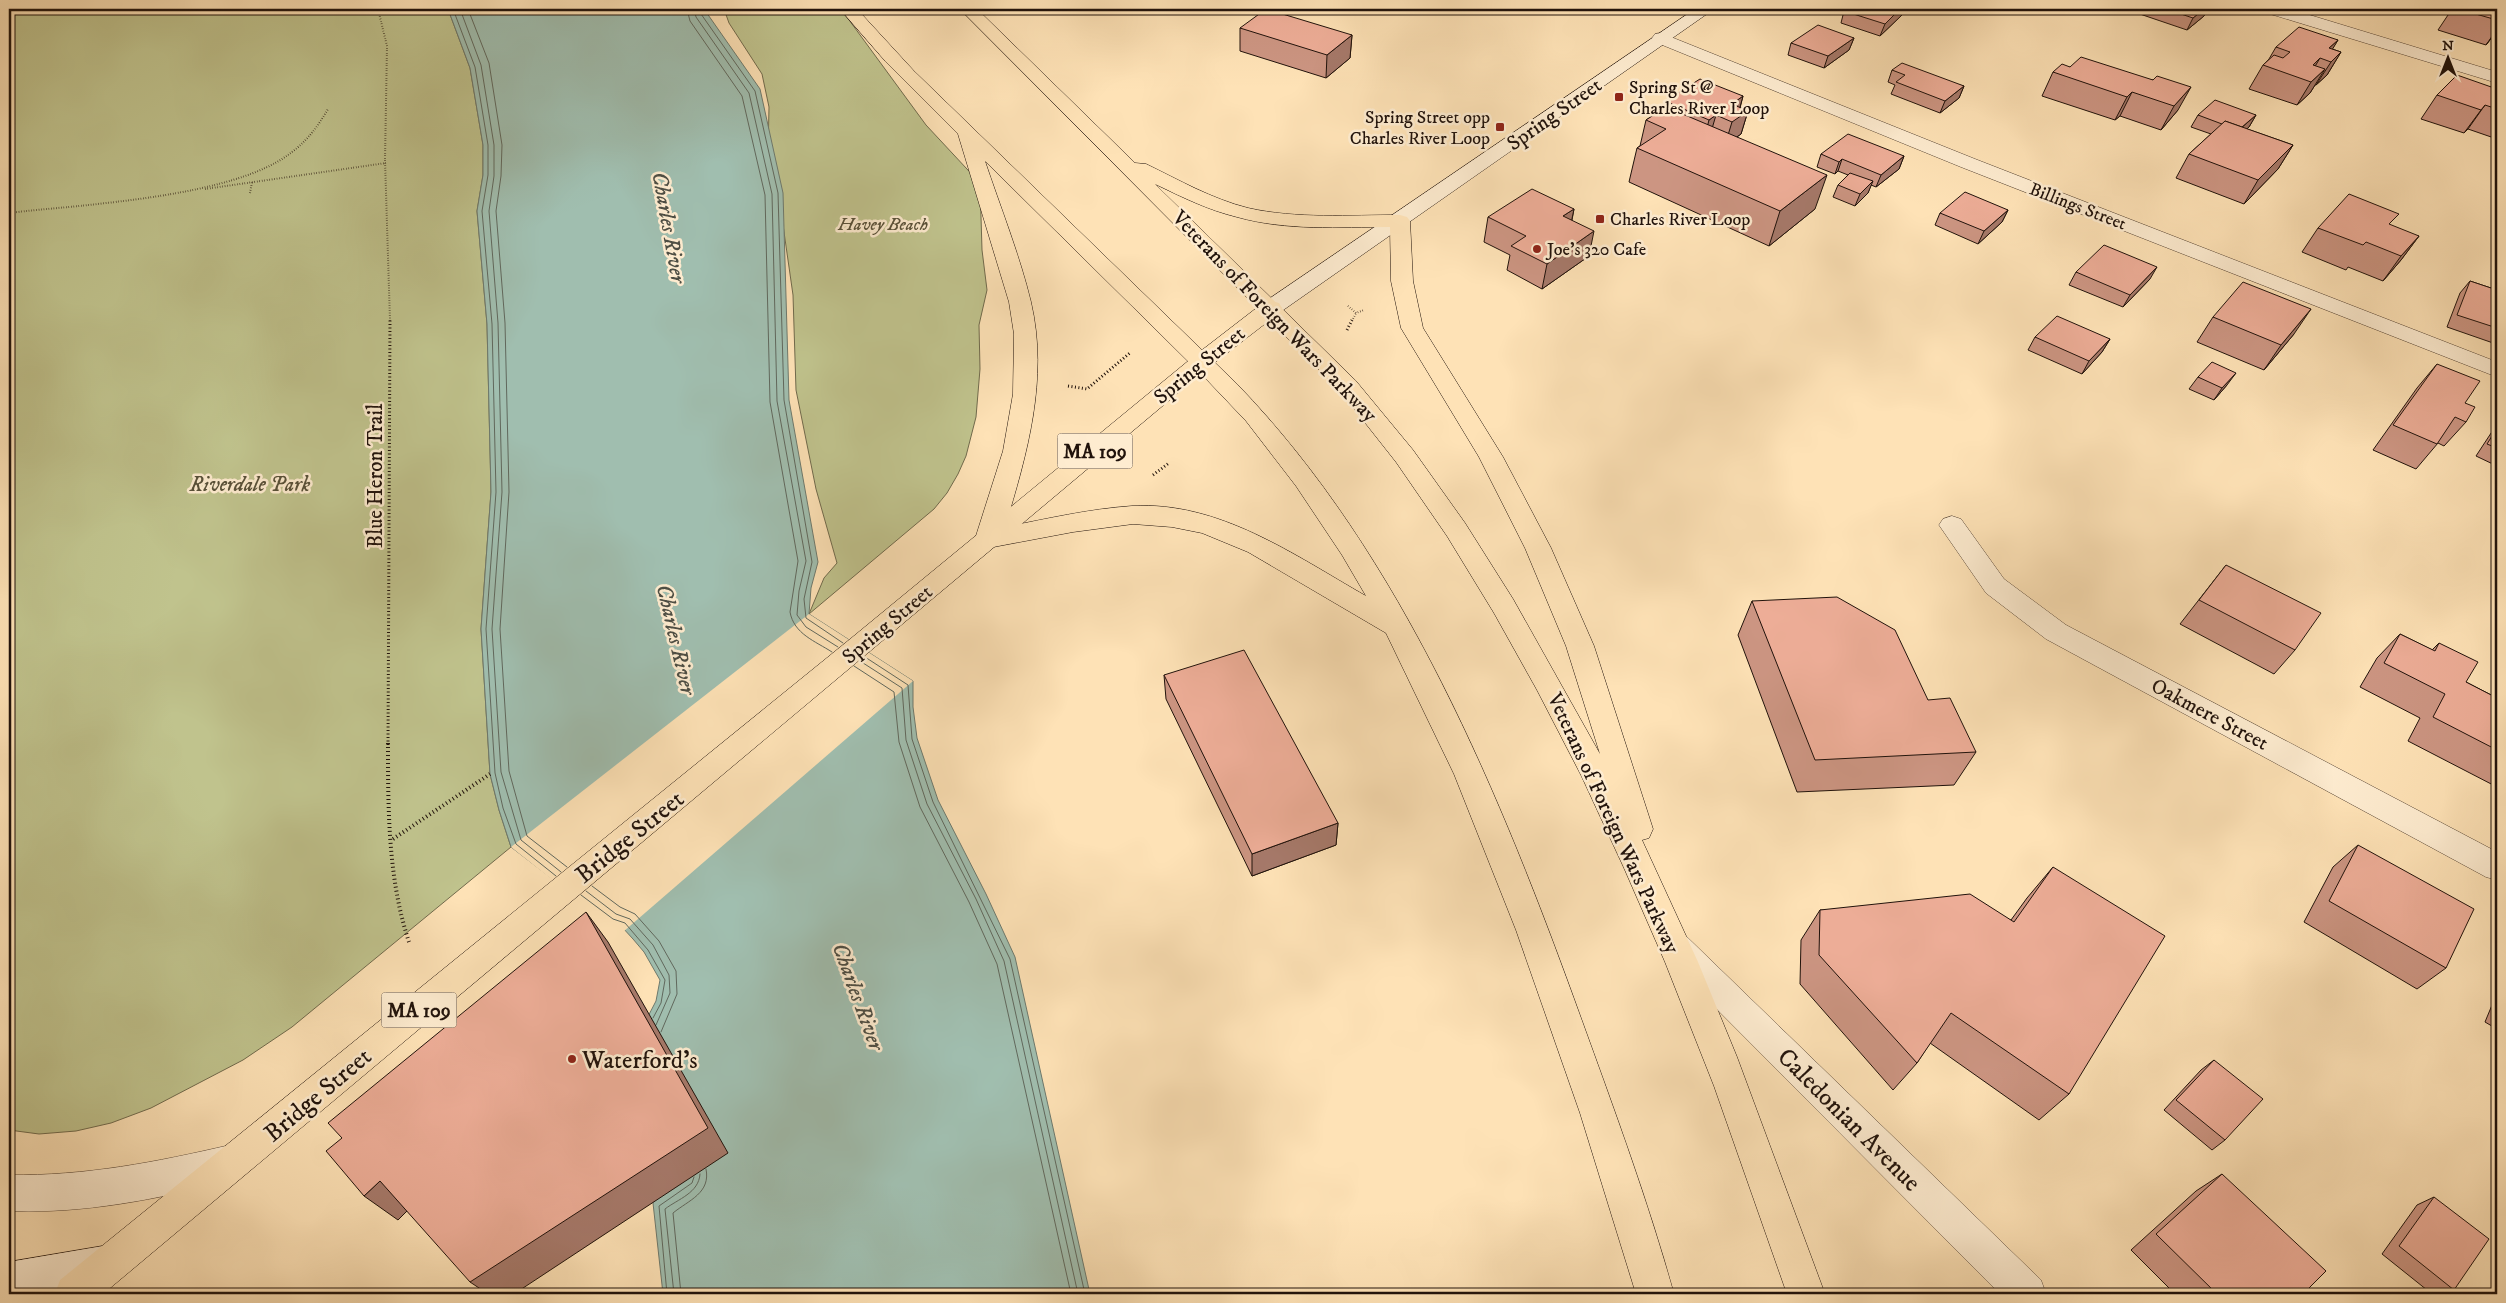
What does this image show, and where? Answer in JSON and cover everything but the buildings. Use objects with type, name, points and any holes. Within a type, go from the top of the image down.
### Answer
[{"type":"main road","points":[[848,9],[880,45],[966,132],[1255,417],[1292,464],[1352,552],[1395,625],[1477,791],[1527,916],[1610,1147],[1655,1294]]},
{"type":"main road","name":"Veterans of Foreign Wars Parkway","points":[[968,9],[1271,308],[1366,406],[1425,484],[1474,557],[1526,642],[1577,735],[1631,847],[1721,1058],[1806,1294]]},
{"type":"main road","points":[[966,132],[1020,302],[1026,330],[1028,359],[1027,392],[1022,424],[988,539],[1116,516],[1172,518],[1204,524],[1232,533],[1257,545],[1395,625]]},
{"type":"main road","points":[[1119,159],[1210,201],[1244,213],[1284,219],[1400,221],[1402,281],[1412,328],[1502,478],[1538,548],[1566,612],[1597,697],[1672,943]]},
{"type":"main road","name":"Spring Street","points":[[722,760],[1201,362],[1271,308]]},
{"type":"main road","name":"Bridge Street","points":[[74,1294],[722,760]]},
{"type":"street","name":"Spring Street","points":[[1271,308],[1400,221],[1661,38],[1706,9]]},
{"type":"street","points":[[2273,9],[2497,78]]},
{"type":"street","name":"Billings Street","points":[[1661,38],[1968,163],[2497,370]]},
{"type":"street","name":"Oakmere Street","points":[[1952,525],[1995,586],[2056,632],[2497,867]]},
{"type":"street","name":"Caledonian Avenue","points":[[1672,943],[2028,1294]]},
{"type":"street","points":[[9,1193],[35,1194],[128,1186],[234,1162]]},
{"type":"street","points":[[9,1281],[111,1264]]},
{"type":"path","name":"Blue Heron Trail","points":[[378,9],[387,46],[388,76],[386,163],[390,306],[388,766],[393,876],[399,912],[409,942]]},
{"type":"path","points":[[180,193],[224,183],[267,166],[302,146],[322,122],[328,108]]},
{"type":"path","points":[[9,213],[180,193],[386,163]]},
{"type":"path","points":[[250,192],[252,182]]},
{"type":"path","points":[[1087,389],[1131,352]]},
{"type":"path","points":[[1062,386],[1087,389],[1092,395]]},
{"type":"path","points":[[1146,470],[1151,476],[1169,463]]},
{"type":"path","points":[[392,839],[490,774]]},
{"type":"green space","name":"Riverdale Park","points":[[9,9],[448,9],[470,68],[483,145],[483,175],[477,211],[487,324],[491,492],[481,629],[490,774],[511,847],[292,1027],[243,1060],[151,1108],[111,1123],[76,1131],[39,1134],[9,1130]]},
{"type":"green space","name":"Havey Beach","points":[[724,9],[841,9],[926,125],[980,183],[982,250],[987,290],[979,325],[980,369],[976,417],[966,456],[947,493],[934,509],[809,614],[824,578],[837,563],[816,489],[796,390],[793,295],[782,218],[768,155],[769,107],[762,74],[729,23]]},
{"type":"water","name":"Charles River","points":[[448,9],[704,9],[760,89],[783,193],[789,400],[818,562],[811,588],[809,614],[913,681],[913,707],[917,738],[938,800],[986,894],[1015,957],[1090,1294],[663,1294],[653,1203],[627,1057],[656,1001],[660,980],[644,952],[622,927],[611,924],[511,847],[490,774],[481,629],[491,492],[487,324],[477,211],[483,175],[483,145],[470,68]]},
{"type":"pier","points":[[809,614],[913,681],[623,932],[610,926],[511,847]]},
{"type":"place","name":"Spring St @ Charles River Loop","points":[[1619,97]]},
{"type":"place","name":"Spring Street opp Charles River Loop","points":[[1500,127]]},
{"type":"place","name":"Charles River Loop","points":[[1600,219]]},
{"type":"place","name":"Joe’s 320 Cafe","points":[[1537,249]]},
{"type":"place","name":"Waterford's","points":[[572,1059]]}]
